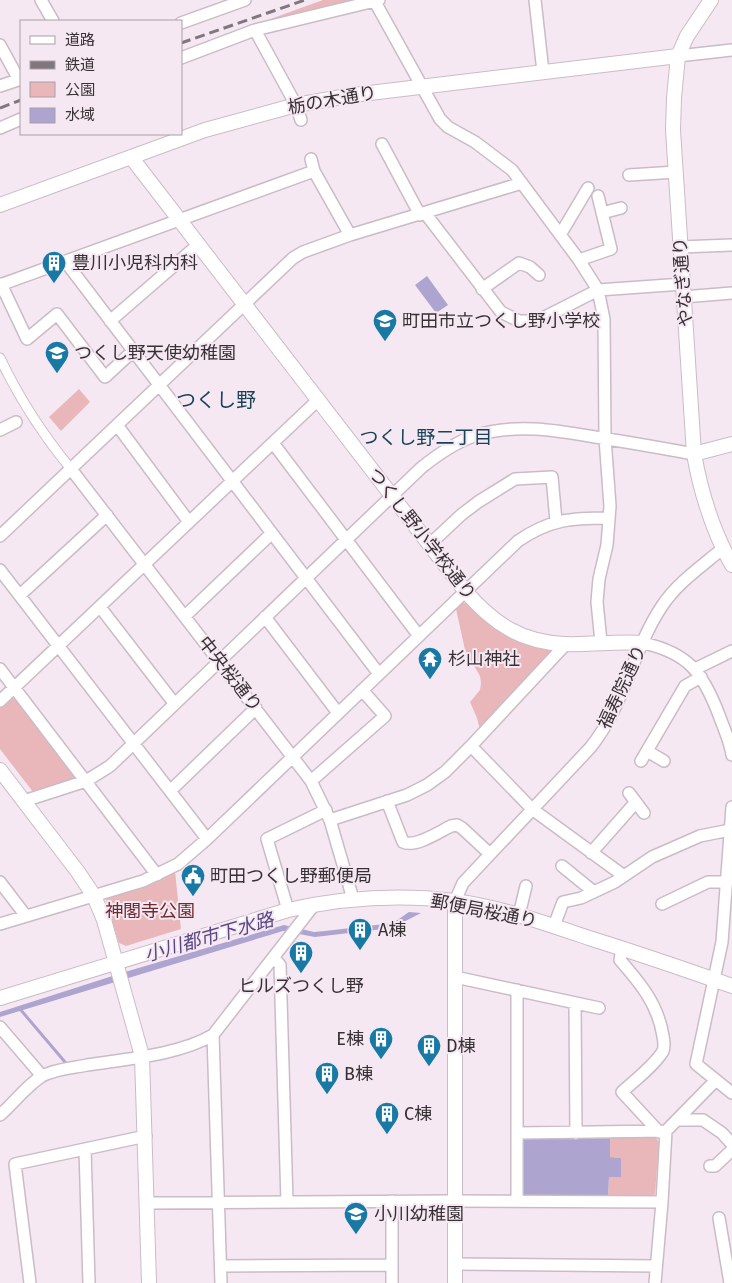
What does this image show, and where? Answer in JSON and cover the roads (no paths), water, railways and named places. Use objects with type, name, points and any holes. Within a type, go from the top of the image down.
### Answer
[{"type":"street","points":[[41,0],[52,20]]},
{"type":"street","points":[[536,0],[543,72]]},
{"type":"street","name":"やなぎ通り","points":[[711,0],[687,36],[678,56],[673,130],[694,454],[703,497],[727,547],[732,566]]},
{"type":"street","points":[[182,23],[243,1]]},
{"type":"street","points":[[182,58],[255,30],[376,1],[434,110],[448,127],[475,142],[512,170],[579,260],[598,290],[604,319],[605,438],[610,506],[607,544],[599,579],[597,602],[601,642]]},
{"type":"street","points":[[255,30],[296,105],[301,120]]},
{"type":"street","points":[[0,46],[20,79],[0,86]]},
{"type":"street","points":[[678,56],[732,50]]},
{"type":"street","name":"栃の木通り","points":[[0,205],[205,130],[296,105],[353,95],[678,56]]},
{"type":"street","points":[[0,128],[20,119]]},
{"type":"street","points":[[382,144],[422,214],[500,312],[518,320],[532,321],[543,318],[598,290],[683,290],[732,293]]},
{"type":"street","name":"つくし野小学校通り","points":[[131,157],[429,545],[487,615],[504,628],[524,636],[545,641],[566,644],[601,642],[643,643]]},
{"type":"street","points":[[311,158],[314,171],[350,236]]},
{"type":"street","points":[[133,351],[105,377],[57,314],[27,339],[0,285],[314,171]]},
{"type":"street","points":[[629,175],[676,172]]},
{"type":"street","points":[[0,536],[293,258],[303,252],[350,236],[522,183]]},
{"type":"street","points":[[560,235],[588,188]]},
{"type":"street","points":[[579,260],[611,249],[598,196]]},
{"type":"street","points":[[602,213],[621,208]]},
{"type":"street","points":[[110,321],[199,244]]},
{"type":"street","points":[[680,247],[732,246]]},
{"type":"street","points":[[65,261],[379,674]]},
{"type":"street","points":[[482,289],[519,264],[530,267],[539,275]]},
{"type":"street","points":[[0,358],[31,414],[71,469]]},
{"type":"street","points":[[0,702],[318,400]]},
{"type":"street","points":[[0,430],[31,414]]},
{"type":"street","points":[[117,425],[189,522]]},
{"type":"street","points":[[24,801],[86,782],[110,766],[346,539],[438,454],[473,437],[493,431],[530,428],[605,438],[694,454],[732,444]]},
{"type":"street","points":[[273,443],[419,636]]},
{"type":"street","name":"中央桜通り","points":[[71,469],[293,756],[311,782],[328,815],[353,899]]},
{"type":"street","points":[[429,545],[478,502],[515,479],[552,477],[556,522]]},
{"type":"street","points":[[20,595],[107,515]]},
{"type":"street","points":[[0,924],[143,881],[178,864],[207,839],[518,541],[534,530],[556,522],[577,518],[609,518]]},
{"type":"street","points":[[185,616],[272,533]]},
{"type":"street","name":"福寿院通り","points":[[455,901],[463,883],[602,733],[613,714],[656,615],[670,594],[727,547]]},
{"type":"street","points":[[0,570],[207,839]]},
{"type":"street","points":[[100,607],[174,704]]},
{"type":"street","points":[[265,617],[338,713]]},
{"type":"street","points":[[643,643],[671,651],[698,673],[709,690],[731,748]]},
{"type":"street","points":[[288,910],[267,839],[328,815],[387,802],[427,785],[454,764],[566,644]]},
{"type":"street","points":[[664,761],[644,756],[685,686],[698,673],[732,651]]},
{"type":"street","points":[[0,669],[157,875]]},
{"type":"street","points":[[311,782],[385,716],[362,690]]},
{"type":"street","points":[[170,791],[256,708]]},
{"type":"street","points":[[471,746],[532,809],[624,876]]},
{"type":"street","points":[[0,770],[78,872],[94,896],[104,920],[142,1056],[146,1136],[149,1283]]},
{"type":"street","points":[[591,853],[632,798],[644,813]]},
{"type":"street","points":[[387,802],[403,842],[407,844],[415,843],[451,826],[456,826],[462,828],[490,854]]},
{"type":"street","points":[[732,807],[728,887],[722,942],[696,1064],[732,1093]]},
{"type":"street","points":[[554,926],[563,902],[581,898],[594,892],[624,876],[652,857],[700,836],[730,830]]},
{"type":"street","points":[[562,866],[594,892]]},
{"type":"street","points":[[0,882],[26,916]]},
{"type":"street","points":[[662,904],[708,882],[728,887]]},
{"type":"street","points":[[519,915],[526,886]]},
{"type":"street","name":"郵便局桜通り","points":[[0,998],[288,910],[353,899],[419,898],[455,901],[519,915],[732,986]]},
{"type":"street","points":[[455,901],[455,1283]]},
{"type":"street","points":[[0,1116],[28,1087],[42,1076],[60,1070],[198,1044],[213,1035],[314,905]]},
{"type":"street","points":[[622,949],[620,960],[639,981],[655,1007],[662,1026],[664,1048],[659,1056],[622,1092],[662,1132],[662,1202],[655,1283]]},
{"type":"street","points":[[274,958],[280,966],[287,1202]]},
{"type":"street","points":[[455,977],[600,1008]]},
{"type":"street","points":[[517,990],[517,1201]]},
{"type":"street","points":[[575,1003],[576,1133]]},
{"type":"street","points":[[0,1027],[42,1076]]},
{"type":"street","points":[[213,1035],[221,1283]]},
{"type":"street","points":[[517,1133],[662,1132],[677,1120],[716,1080]]},
{"type":"street","points":[[677,1120],[703,1120],[722,1133],[732,1144]]},
{"type":"street","points":[[30,1283],[15,1164],[146,1136]]},
{"type":"street","points":[[85,1149],[89,1283]]},
{"type":"street","points":[[710,1166],[715,1166],[732,1150]]},
{"type":"street","points":[[148,1203],[392,1201],[662,1202]]},
{"type":"street","points":[[392,1201],[392,1283]]},
{"type":"street","points":[[716,1226],[730,1283]]},
{"type":"street","points":[[455,1264],[656,1266]]},
{"type":"street","points":[[221,1266],[392,1265]]},
{"type":"water","points":[[427,276],[448,305],[436,313],[415,285]]},
{"type":"water","points":[[409,912],[421,913],[392,928],[315,937],[283,931],[0,1017],[0,1012],[125,972],[284,925],[314,932],[325,931],[393,923]]},
{"type":"water","points":[[610,1138],[610,1157],[621,1158],[621,1177],[609,1177],[608,1196],[525,1197],[522,1194],[522,1142],[525,1139]]},
{"type":"waterway","points":[[20,1009],[65,1062]]},
{"type":"railway","points":[[182,43],[305,0]]},
{"type":"railway","points":[[0,108],[20,100]]},
{"type":"place","name":"豊川小児科内科","points":[[54,284]]},
{"type":"place","name":"町田市立つくし野小学校","points":[[385,342]]},
{"type":"place","name":"つくし野天使幼稚園","points":[[57,374]]},
{"type":"place","name":"杉山神社","points":[[430,680]]},
{"type":"place","name":"町田つくし野郵便局","points":[[193,897]]},
{"type":"place","name":"A棟","points":[[360,951]]},
{"type":"place","name":"ヒルズつくし野","points":[[301,974]]},
{"type":"place","name":"E棟","points":[[381,1060]]},
{"type":"place","name":"D棟","points":[[429,1067]]},
{"type":"place","name":"B棟","points":[[327,1095]]},
{"type":"place","name":"C棟","points":[[387,1135]]},
{"type":"place","name":"小川幼稚園","points":[[356,1235]]},
{"type":"district","name":"つくし野","points":[[216,400]]},
{"type":"district","name":"つくし野二丁目","points":[[426,437]]},
{"type":"park label","name":"神閣寺公園","points":[[150,911]]},
{"type":"water label","name":"小川都市下水路","points":[[209,937]]}]
